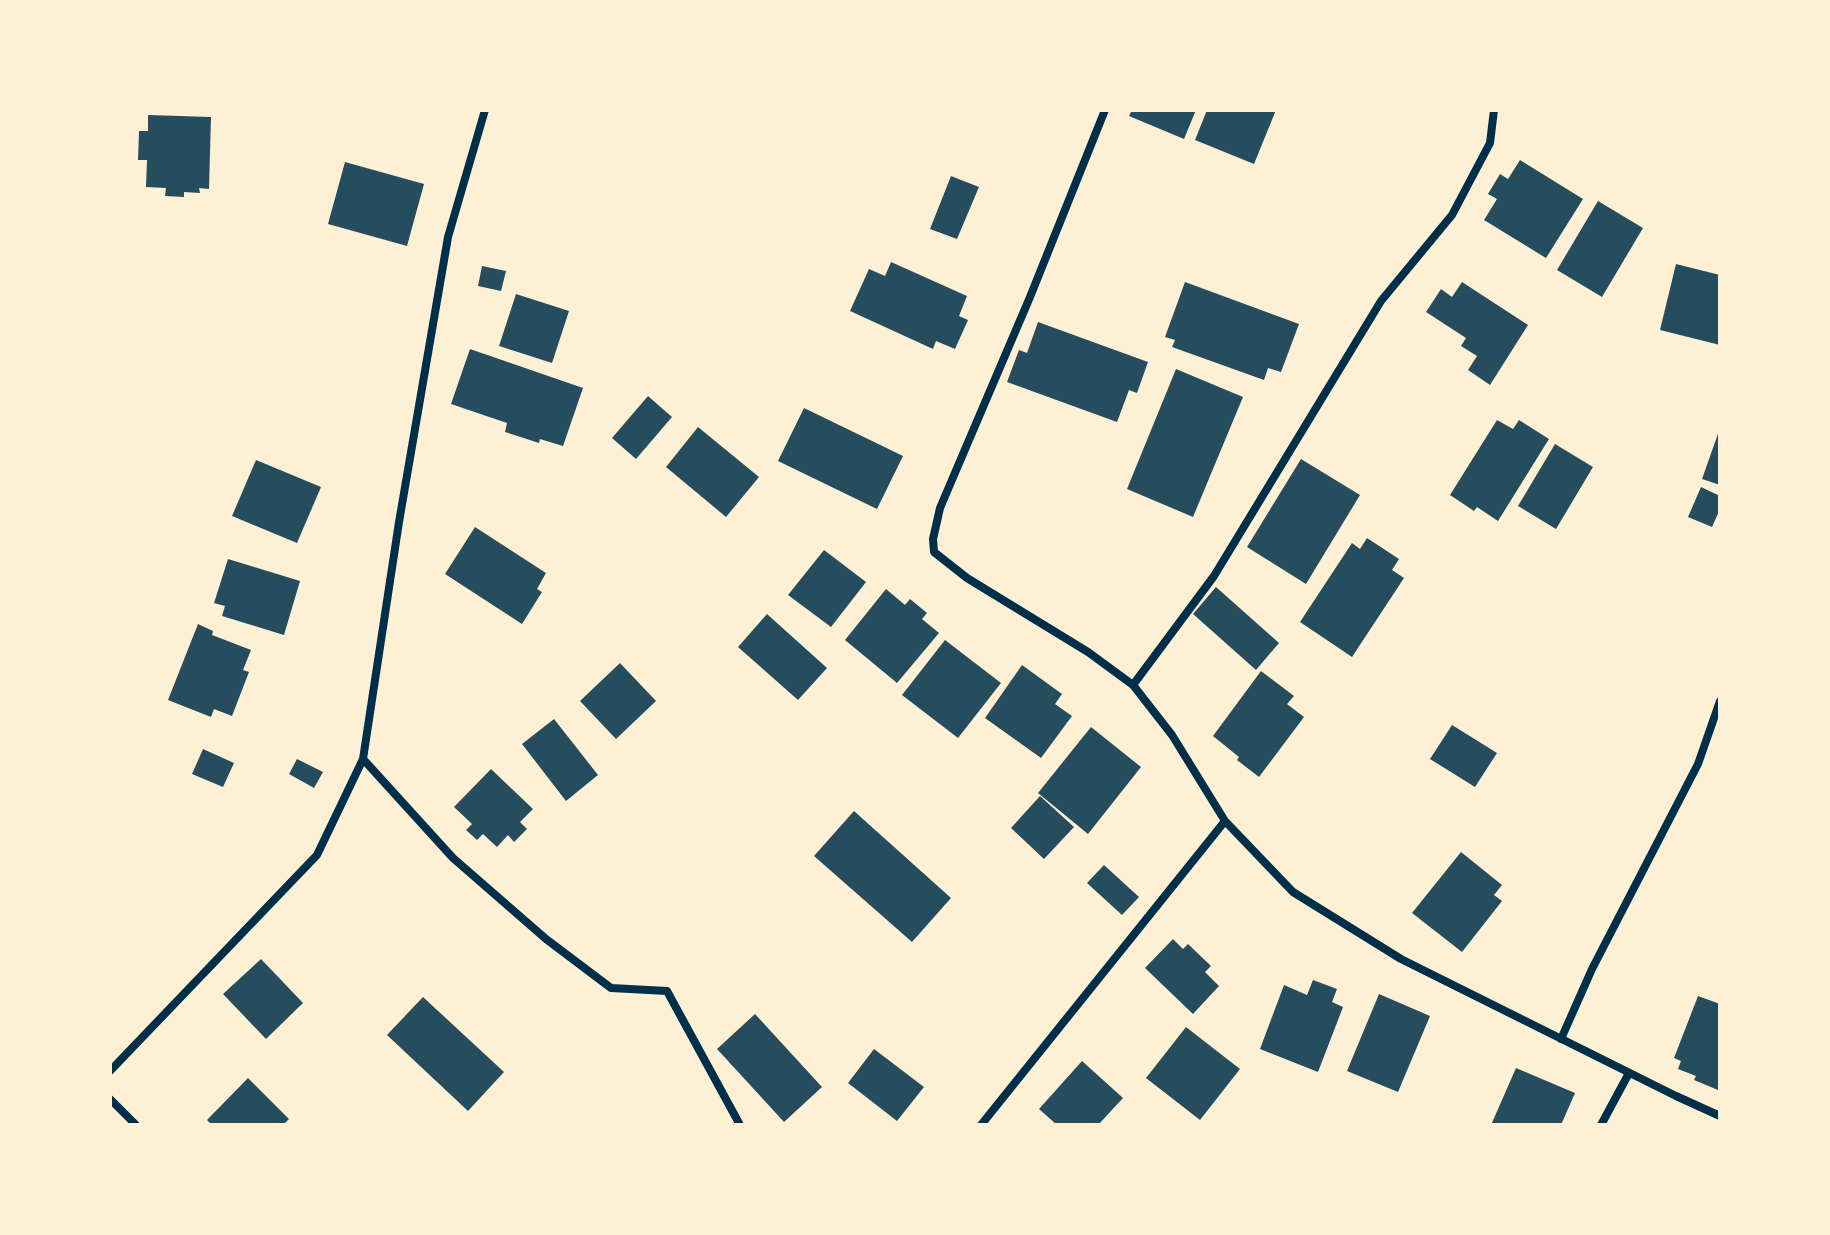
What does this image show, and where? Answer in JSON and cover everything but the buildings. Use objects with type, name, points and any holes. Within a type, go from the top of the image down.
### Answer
[{"type":"street","points":[[110,1071],[317,855],[363,759],[399,522],[448,237],[485,110]]},
{"type":"street","points":[[1105,110],[940,508],[933,539],[934,552],[958,572],[1088,652],[1133,685],[1172,735],[1225,821],[1293,892],[1401,959],[1720,1116]]},
{"type":"street","points":[[1133,685],[1214,576],[1381,301],[1452,215],[1490,143],[1494,110]]},
{"type":"street","points":[[1561,1039],[1592,969],[1698,764],[1720,701]]},
{"type":"street","points":[[363,759],[453,858],[578,964],[611,988],[667,991],[740,1125]]},
{"type":"street","points":[[981,1125],[1225,821]]},
{"type":"street","points":[[1601,1125],[1629,1073]]},
{"type":"street","points":[[110,1099],[136,1125]]}]
